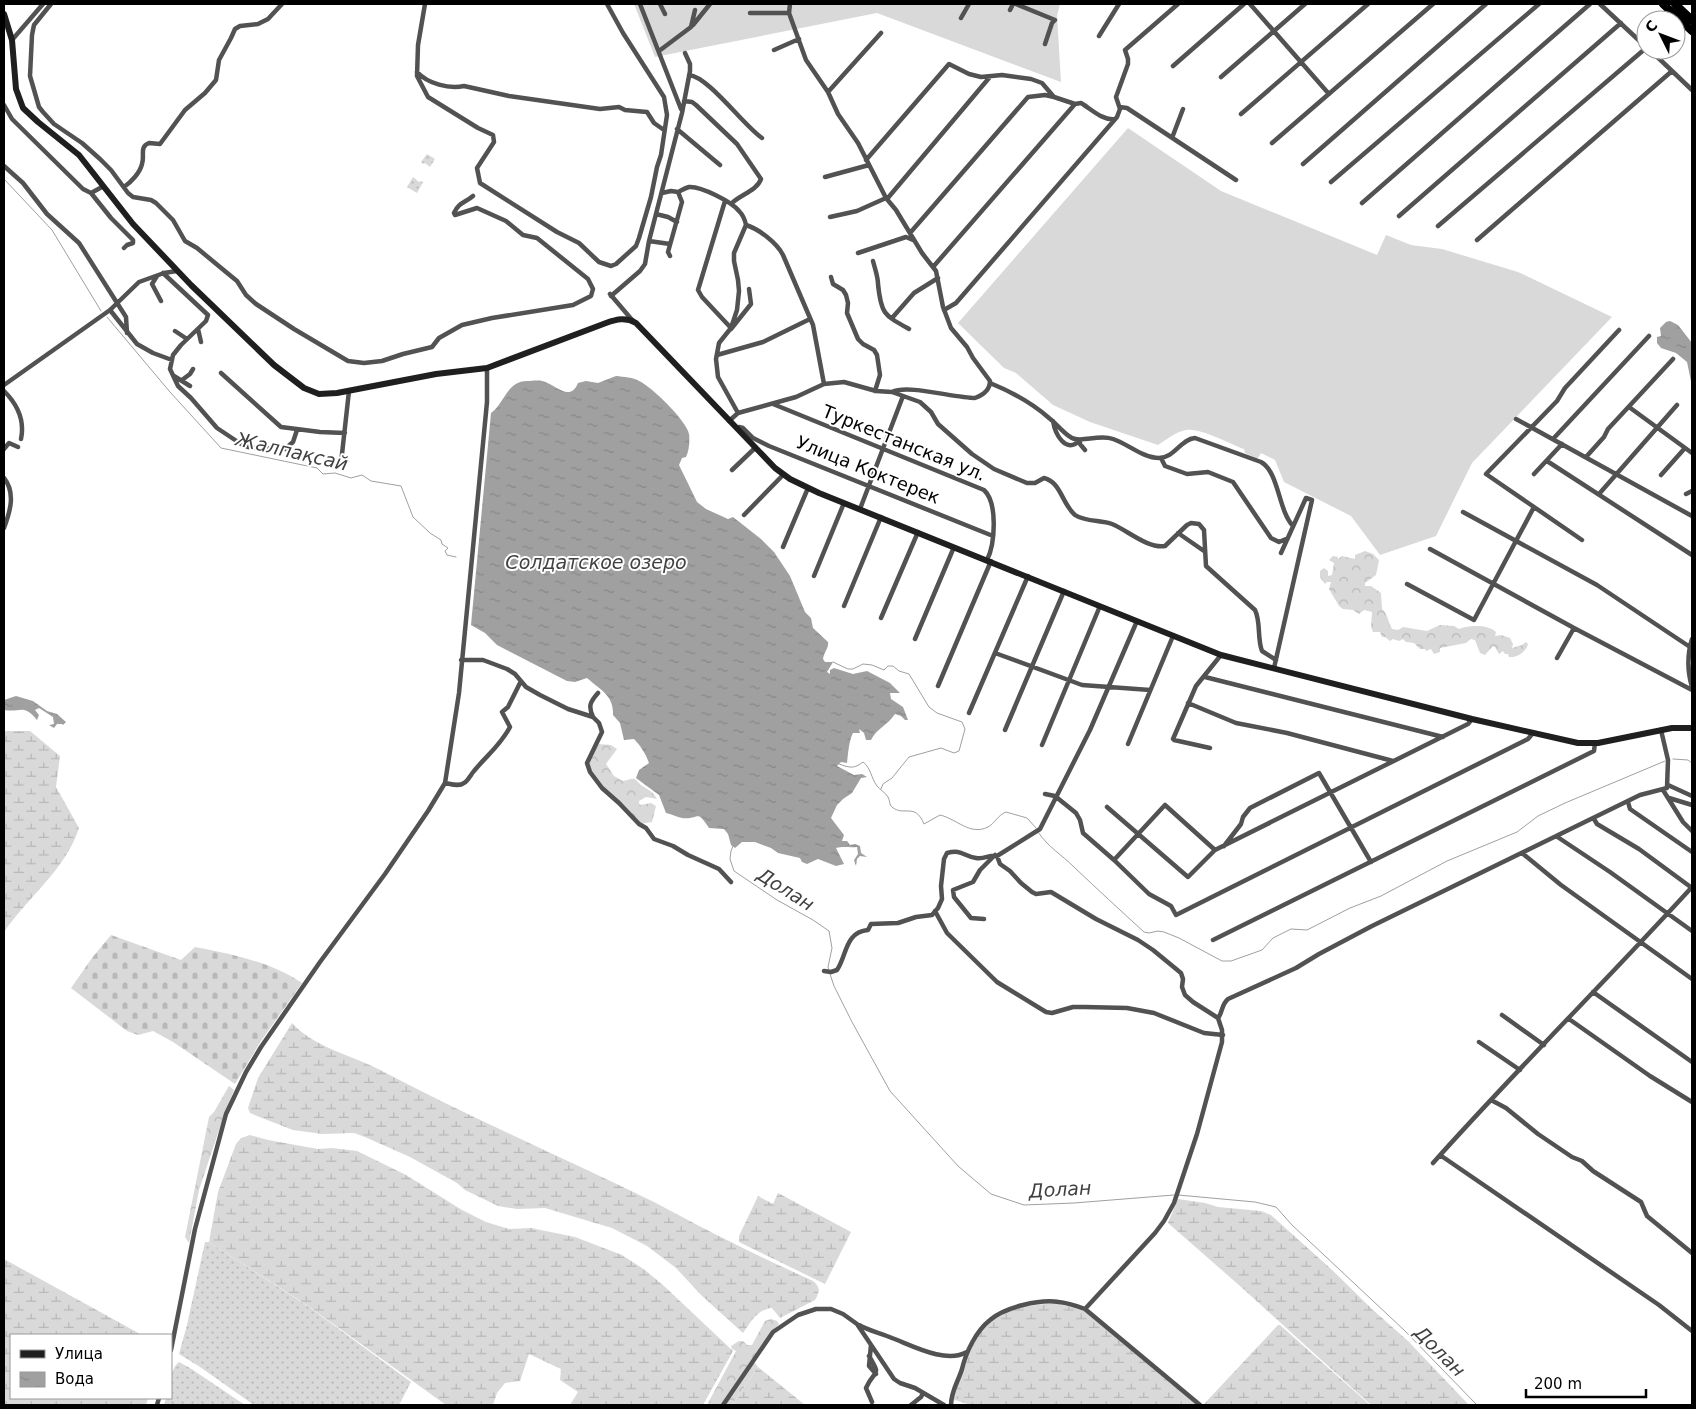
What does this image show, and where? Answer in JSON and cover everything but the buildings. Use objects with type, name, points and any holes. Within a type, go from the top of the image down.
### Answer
[{"type":"highway","points":[[1663,4],[1692,31]]},
{"type":"highway","points":[[1675,4],[1692,20]]},
{"type":"main road","points":[[4,14],[12,40],[16,89],[24,108],[38,122],[79,155],[102,187],[133,224],[177,271],[257,350],[304,388],[319,394],[436,374],[487,368],[615,320],[632,319],[783,475],[844,503],[1221,655],[1472,719],[1578,743],[1595,743],[1680,727],[1692,728]]},
{"type":"street","points":[[12,40],[43,4]]},
{"type":"street","points":[[52,4],[34,25],[32,34],[30,76],[39,106],[54,124],[82,143],[100,159],[133,197],[151,200],[156,203],[173,220],[185,241],[197,248],[226,272],[256,304],[294,329],[348,360],[364,363],[382,361],[432,347],[439,338],[462,325],[492,318],[573,305],[591,296],[593,289],[588,279],[536,238],[523,235],[506,221],[477,208],[455,216],[456,208],[473,196]]},
{"type":"street","points":[[124,187],[130,183],[142,165],[142,151],[145,145],[149,142],[162,143],[165,135],[186,110],[212,85],[217,75],[218,60],[235,29],[240,26],[258,24],[268,19],[282,4]]},
{"type":"street","points":[[425,4],[418,45],[417,76],[428,97],[478,128],[493,135],[494,142],[477,168],[480,183],[557,232],[579,243],[600,262],[610,266],[616,264],[636,246],[640,238],[657,167],[662,155],[667,114],[664,97],[623,33],[607,4]]},
{"type":"street","points":[[640,4],[682,110]]},
{"type":"street","points":[[660,4],[665,14]]},
{"type":"street","points":[[659,51],[693,25],[710,4]]},
{"type":"street","points":[[790,4],[789,13],[806,60],[828,92],[838,114],[858,144],[886,198],[896,210],[914,241],[933,267],[938,278],[944,310],[951,328],[990,379],[990,386],[985,393],[974,398],[910,391],[896,390],[892,392]]},
{"type":"street","points":[[961,18],[968,4]]},
{"type":"street","points":[[1010,10],[1014,4],[1055,20],[1045,44]]},
{"type":"street","points":[[1099,36],[1119,4]]},
{"type":"street","points":[[944,310],[956,303],[1116,118],[1120,107],[1116,97],[1128,64],[1125,50],[1178,4]]},
{"type":"street","points":[[1174,66],[1244,4]]},
{"type":"street","points":[[1250,4],[1329,94]]},
{"type":"street","points":[[1221,77],[1305,4]]},
{"type":"street","points":[[1241,114],[1368,4]]},
{"type":"street","points":[[1272,143],[1433,4]]},
{"type":"street","points":[[1303,164],[1486,4]]},
{"type":"street","points":[[1331,182],[1539,4]]},
{"type":"street","points":[[1362,202],[1590,4]]},
{"type":"street","points":[[1600,4],[1636,37]]},
{"type":"street","points":[[693,25],[695,10]]},
{"type":"street","points":[[750,13],[789,13]]},
{"type":"street","points":[[1399,216],[1621,23]]},
{"type":"street","points":[[828,92],[881,33]]},
{"type":"street","points":[[774,50],[799,40]]},
{"type":"street","points":[[635,312],[632,319],[610,295],[644,266],[684,101],[690,64],[685,53]]},
{"type":"street","points":[[1438,226],[1636,56]]},
{"type":"street","points":[[1660,60],[1692,90]]},
{"type":"street","points":[[866,160],[949,64],[975,76],[1031,79],[1042,83],[1054,97]]},
{"type":"street","points":[[416,71],[425,80],[432,83],[464,86],[509,96],[600,109],[619,107],[626,110],[647,112],[654,123],[664,130]]},
{"type":"street","points":[[1477,240],[1672,71]]},
{"type":"street","points":[[689,75],[695,76],[708,86],[762,138]]},
{"type":"street","points":[[830,217],[857,211],[886,198],[989,78]]},
{"type":"street","points":[[910,233],[1028,97],[1045,95],[1076,104],[1082,103],[1099,115],[1109,119],[1116,118]]},
{"type":"street","points":[[684,101],[692,102],[696,105],[737,144],[761,180],[757,185],[730,204]]},
{"type":"street","points":[[933,267],[1076,104]]},
{"type":"street","points":[[4,105],[12,119],[76,183],[91,193],[110,218],[133,240],[133,243],[127,244],[124,248]]},
{"type":"street","points":[[1120,107],[1127,108],[1236,180]]},
{"type":"street","points":[[1172,138],[1183,109]]},
{"type":"street","points":[[677,129],[720,165]]},
{"type":"street","points":[[825,178],[869,165]]},
{"type":"street","points":[[4,166],[23,183],[47,214],[80,244],[127,319],[127,333]]},
{"type":"street","points":[[91,193],[102,187]]},
{"type":"street","points":[[662,193],[694,188],[725,201],[740,212],[746,225],[762,234],[781,250],[814,330],[824,384]]},
{"type":"street","points":[[670,256],[668,252],[682,202],[678,192]]},
{"type":"street","points":[[725,201],[698,290],[730,330]]},
{"type":"street","points":[[656,214],[677,222]]},
{"type":"street","points":[[730,330],[739,297],[734,253],[746,225]]},
{"type":"street","points":[[858,253],[906,237],[914,241]]},
{"type":"street","points":[[649,241],[670,244]]},
{"type":"street","points":[[873,262],[878,283],[879,301],[885,312],[909,329]]},
{"type":"street","points":[[4,385],[110,310],[139,282],[163,273],[177,271]]},
{"type":"street","points":[[163,273],[208,317],[177,350],[172,360],[170,369],[181,390],[191,398],[218,428],[244,446],[284,449],[293,442],[297,430]]},
{"type":"street","points":[[157,276],[152,284],[161,302]]},
{"type":"street","points":[[831,277],[833,284],[843,290],[846,295],[848,303],[847,313],[858,339],[874,350],[877,355],[880,375],[875,391]]},
{"type":"street","points":[[892,318],[914,293],[938,278]]},
{"type":"street","points":[[738,413],[718,377],[717,355],[719,344],[751,304],[749,289]]},
{"type":"street","points":[[110,310],[133,341],[172,360]]},
{"type":"street","points":[[717,355],[763,342],[810,319]]},
{"type":"street","points":[[198,328],[201,342]]},
{"type":"street","points":[[1582,540],[1486,474],[1557,401],[1565,388],[1619,330]]},
{"type":"street","points":[[175,331],[187,339]]},
{"type":"street","points":[[1553,440],[1649,336]]},
{"type":"street","points":[[1586,457],[1672,359]]},
{"type":"street","points":[[172,1345],[195,1230],[226,1114],[234,1096],[261,1047],[320,962],[385,874],[428,811],[445,782],[459,693],[487,402],[487,368]]},
{"type":"street","points":[[182,380],[193,369]]},
{"type":"street","points":[[221,373],[278,426],[297,430],[345,433]]},
{"type":"street","points":[[174,376],[190,386]]},
{"type":"street","points":[[729,421],[738,413],[773,404],[824,384],[844,382],[875,391],[892,392],[922,404],[938,424],[972,454],[994,469],[1027,483],[1035,483],[1044,478],[1049,479],[1057,487],[1077,516],[1114,525],[1158,546],[1165,546],[1178,532],[1191,523],[1199,524],[1204,530],[1206,566],[1255,610],[1259,644],[1262,651],[1276,660]]},
{"type":"street","points":[[990,383],[1022,397],[1070,437],[1080,440]]},
{"type":"street","points":[[341,463],[349,390]]},
{"type":"street","points":[[4,391],[13,400],[18,410],[21,439]]},
{"type":"street","points":[[860,509],[903,396]]},
{"type":"street","name":"Туркестанская ул.","points":[[773,404],[984,490],[993,506],[993,536],[989,561],[938,686]]},
{"type":"street","points":[[1599,494],[1677,406]]},
{"type":"street","points":[[1629,407],[1692,453]]},
{"type":"street","points":[[1516,419],[1692,516]]},
{"type":"street","points":[[1053,421],[1058,435],[1064,444],[1075,444],[1080,440],[1095,437],[1109,438],[1148,455],[1161,458],[1167,456],[1188,440],[1195,438],[1264,463],[1271,474],[1284,512],[1293,526]]},
{"type":"street","name":"Улица Коктерек","points":[[736,428],[743,428],[753,438],[769,446],[993,536]]},
{"type":"street","points":[[1080,440],[1084,450]]},
{"type":"street","points":[[4,449],[9,443],[18,447]]},
{"type":"street","points":[[1534,474],[1562,444]]},
{"type":"street","points":[[732,470],[755,448]]},
{"type":"street","points":[[1661,475],[1685,448]]},
{"type":"street","points":[[1161,458],[1165,466],[1173,470],[1191,474],[1203,471],[1233,482],[1271,538],[1279,542],[1286,539]]},
{"type":"street","points":[[1547,461],[1692,555]]},
{"type":"street","points":[[744,515],[783,475]]},
{"type":"street","points":[[4,478],[9,486],[11,499],[4,528]]},
{"type":"street","points":[[783,547],[808,488]]},
{"type":"street","points":[[1686,494],[1692,491]]},
{"type":"street","points":[[1274,668],[1312,500],[1306,498],[1281,553]]},
{"type":"street","points":[[814,576],[844,503]]},
{"type":"street","points":[[1407,584],[1474,620],[1534,507]]},
{"type":"street","points":[[1463,512],[1597,585],[1690,651]]},
{"type":"street","points":[[844,606],[881,517]]},
{"type":"street","points":[[881,618],[918,532]]},
{"type":"street","points":[[1178,532],[1204,550]]},
{"type":"street","points":[[915,639],[954,547]]},
{"type":"street","points":[[1430,549],[1574,628],[1692,688]]},
{"type":"street","points":[[969,713],[1028,576]]},
{"type":"street","points":[[1005,730],[1064,591]]},
{"type":"street","points":[[1042,745],[1100,606]]},
{"type":"street","points":[[984,919],[971,918],[954,898],[953,890],[973,882],[980,870],[996,855],[1038,831],[1090,730],[1137,621]]},
{"type":"street","points":[[1557,658],[1574,628]]},
{"type":"street","points":[[1128,744],[1173,636]]},
{"type":"street","points":[[1692,639],[1688,662],[1692,688]]},
{"type":"street","points":[[995,653],[1082,685],[1150,690]]},
{"type":"street","points":[[1210,748],[1174,740],[1196,686],[1221,655]]},
{"type":"street","points":[[461,660],[483,660],[496,664],[511,672],[526,687],[568,709],[593,717],[600,723],[602,732],[587,763],[590,772],[602,788],[619,802],[639,824],[646,828],[654,840],[673,846],[719,869],[731,882]]},
{"type":"street","points":[[1205,677],[1443,737]]},
{"type":"street","points":[[445,782],[457,785],[465,783],[499,745],[510,727],[502,712],[508,707],[521,681]]},
{"type":"street","points":[[593,717],[590,703],[598,692]]},
{"type":"street","points":[[1188,702],[1236,722],[1287,733],[1393,761]]},
{"type":"street","points":[[1107,807],[1188,877],[1216,850],[1443,737],[1468,724],[1472,719]]},
{"type":"street","points":[[1218,1018],[1222,1014],[1223,1004],[1228,1000],[1296,968],[1345,940],[1640,795],[1667,788],[1668,760],[1661,730]]},
{"type":"street","points":[[1045,794],[1057,797],[1076,814],[1084,833],[1149,894],[1171,906],[1176,915],[1528,739],[1533,733]]},
{"type":"street","points":[[1213,940],[1594,751],[1595,743]]},
{"type":"street","points":[[1224,846],[1250,808],[1319,773],[1372,862]]},
{"type":"street","points":[[1668,785],[1692,796]]},
{"type":"street","points":[[1663,790],[1682,822],[1692,831]]},
{"type":"street","points":[[1669,798],[1692,805]]},
{"type":"street","points":[[1628,802],[1630,809],[1692,852]]},
{"type":"street","points":[[1114,860],[1165,805],[1216,850]]},
{"type":"street","points":[[1433,1163],[1692,887],[1639,849],[1597,824],[1594,819]]},
{"type":"street","points":[[1556,836],[1692,931]]},
{"type":"street","points":[[824,971],[831,972],[837,970],[849,942],[861,931],[868,930],[872,924],[898,923],[911,918],[932,914],[942,899],[941,886],[944,858],[947,853],[956,851],[978,859],[996,855]]},
{"type":"street","points":[[1522,853],[1561,885],[1692,979]]},
{"type":"street","points":[[996,855],[1000,864],[1032,892],[1036,894],[1051,892],[1153,950],[1181,973],[1183,979],[1182,987],[1185,995],[1218,1018],[1223,1035],[1197,1134],[1174,1203],[1164,1222],[1155,1233],[1085,1309]]},
{"type":"street","points":[[935,911],[947,933],[984,967],[997,982],[1046,1012],[1052,1013],[1079,1007],[1127,1008],[1154,1013],[1204,1033],[1223,1035]]},
{"type":"street","points":[[1593,992],[1692,1062]]},
{"type":"street","points":[[1502,1015],[1544,1045]]},
{"type":"street","points":[[1569,1019],[1650,1076],[1692,1102]]},
{"type":"street","points":[[1479,1042],[1520,1070]]},
{"type":"street","points":[[1491,1100],[1506,1108],[1538,1134],[1641,1202],[1647,1216],[1692,1253]]},
{"type":"street","points":[[1440,1154],[1659,1305],[1692,1331]]},
{"type":"street","points":[[951,1405],[952,1395],[963,1363],[984,1325],[998,1314],[1009,1309],[1052,1302],[1066,1303],[1085,1309],[1200,1405]]},
{"type":"street","points":[[724,1405],[773,1332],[798,1314],[816,1309],[832,1309],[857,1324],[919,1349],[959,1356],[968,1351]]},
{"type":"street","points":[[857,1324],[894,1379],[944,1405]]},
{"type":"street","points":[[871,1346],[869,1356],[870,1367],[876,1374],[866,1388],[872,1402]]},
{"type":"street","points":[[959,1356],[963,1363]]},
{"type":"street","points":[[889,1385],[894,1379]]},
{"type":"street","points":[[911,1405],[921,1398],[923,1393]]},
{"type":"green space","points":[[634,4],[1060,4],[1057,16],[1061,82],[877,13],[655,57]]},
{"type":"green space","points":[[1128,128],[1221,191],[1377,255],[1386,235],[1411,245],[1442,249],[1518,272],[1612,317],[1472,463],[1436,536],[1380,555],[1351,516],[1284,482],[1275,460],[1261,453],[1256,458],[1245,453],[1244,449],[1199,431],[1182,431],[1158,445],[1090,422],[1053,405],[1016,373],[1004,368],[958,323]]},
{"type":"green space","points":[[427,154],[435,159],[430,167],[421,162]]},
{"type":"green space","points":[[413,177],[419,182],[423,182],[417,193],[407,187]]},
{"type":"green space","points":[[1365,551],[1373,554],[1379,560],[1376,575],[1365,583],[1365,586],[1371,586],[1381,593],[1382,609],[1386,613],[1392,629],[1398,630],[1403,627],[1427,631],[1440,625],[1454,626],[1459,629],[1483,626],[1496,632],[1495,636],[1501,635],[1510,638],[1513,644],[1512,648],[1526,642],[1528,644],[1527,647],[1518,655],[1509,657],[1503,651],[1499,654],[1493,646],[1485,655],[1480,653],[1475,640],[1471,639],[1466,643],[1440,648],[1440,652],[1434,654],[1431,649],[1426,651],[1425,649],[1420,649],[1414,643],[1406,642],[1403,639],[1399,641],[1393,639],[1390,641],[1382,637],[1380,632],[1373,632],[1371,627],[1372,612],[1364,610],[1359,614],[1353,610],[1343,609],[1339,606],[1329,589],[1331,582],[1325,584],[1320,577],[1320,571],[1324,568],[1328,571],[1328,576],[1332,575],[1334,563],[1329,560],[1333,556],[1338,557],[1338,559],[1342,556],[1355,559],[1355,555]]},
{"type":"green space","points":[[4,731],[30,731],[60,756],[56,787],[79,828],[73,843],[56,870],[4,932]]},
{"type":"green space","points":[[599,744],[611,745],[617,749],[606,764],[614,776],[623,781],[635,779],[655,796],[657,799],[646,797],[639,801],[640,805],[651,803],[656,806],[652,822],[640,824],[595,779],[589,762]]},
{"type":"green space","points":[[111,935],[181,960],[195,947],[237,956],[264,964],[302,983],[261,1041],[235,1084],[173,1042],[153,1031],[138,1035],[127,1031],[71,988]]},
{"type":"green space","points":[[292,1023],[311,1039],[322,1045],[371,1066],[654,1202],[725,1239],[813,1281],[818,1288],[815,1300],[780,1318],[772,1308],[762,1311],[758,1313],[743,1333],[701,1295],[676,1268],[647,1246],[612,1228],[545,1208],[517,1209],[498,1206],[465,1190],[457,1183],[410,1157],[365,1137],[354,1133],[322,1134],[293,1130],[250,1113],[248,1108],[258,1078]]},
{"type":"green space","points":[[229,1086],[234,1090],[199,1190],[189,1243],[185,1237],[209,1117]]},
{"type":"green space","points":[[250,1135],[318,1149],[332,1148],[357,1151],[406,1175],[462,1210],[486,1222],[509,1229],[531,1228],[575,1237],[622,1255],[645,1270],[664,1286],[733,1351],[703,1405],[570,1405],[578,1392],[560,1380],[561,1369],[529,1354],[520,1381],[505,1383],[497,1393],[493,1405],[446,1405],[308,1306],[209,1242],[218,1192],[236,1144],[241,1138]]},
{"type":"green space","points":[[778,1193],[851,1232],[825,1284],[739,1242],[739,1236],[758,1196],[773,1204]]},
{"type":"green space","points":[[1178,1199],[1218,1207],[1261,1211],[1271,1215],[1408,1341],[1469,1405],[1371,1405],[1168,1223]]},
{"type":"green space","points":[[205,1242],[209,1242],[309,1307],[411,1382],[399,1405],[254,1405],[179,1354]]},
{"type":"green space","points":[[4,1259],[140,1334],[10,1334],[10,1399],[148,1399],[146,1405],[4,1405]]},
{"type":"green space","points":[[1055,1303],[1084,1310],[1198,1405],[982,1405],[966,1400],[957,1394],[956,1390],[973,1343],[991,1320],[1013,1309]]},
{"type":"green space","points":[[771,1319],[779,1324],[769,1335],[721,1405],[707,1405],[736,1351],[731,1346],[739,1341],[752,1345],[765,1321]]},
{"type":"green space","points":[[1280,1325],[1370,1405],[1204,1404]]},
{"type":"green space","points":[[179,1362],[190,1368],[245,1405],[164,1405],[166,1399],[172,1399],[172,1374]]},
{"type":"green space","points":[[754,1362],[758,1367],[732,1405],[724,1405]]},
{"type":"green space","points":[[758,1367],[805,1405],[732,1405]]},
{"type":"green space","points":[[956,1390],[982,1405],[970,1405],[955,1400],[953,1402],[953,1394]]},
{"type":"water","points":[[1670,321],[1678,325],[1692,343],[1692,386],[1687,362],[1676,353],[1661,348],[1657,343],[1657,337],[1661,336],[1660,328]]},
{"type":"water","name":"Солдатское озеро","points":[[616,376],[628,377],[645,384],[668,404],[687,428],[689,434],[688,452],[686,457],[682,458],[679,465],[697,502],[706,509],[728,519],[733,517],[774,552],[790,576],[805,612],[811,618],[813,628],[828,642],[823,659],[825,662],[833,662],[827,672],[830,674],[830,670],[834,668],[853,674],[867,671],[890,683],[900,693],[890,693],[891,699],[903,707],[908,720],[895,714],[871,740],[866,740],[864,733],[859,729],[860,733],[853,733],[847,763],[841,762],[837,766],[854,775],[862,774],[867,777],[861,778],[852,793],[837,805],[831,818],[844,835],[842,841],[847,841],[850,845],[860,846],[861,853],[867,857],[860,856],[857,859],[856,866],[854,860],[858,854],[857,847],[836,848],[844,864],[836,866],[818,859],[807,864],[802,862],[800,858],[778,853],[755,842],[742,842],[735,848],[731,845],[728,834],[724,829],[709,828],[702,818],[697,816],[682,818],[666,813],[659,795],[636,778],[639,770],[649,763],[643,750],[634,739],[624,740],[620,723],[613,715],[611,702],[605,694],[587,678],[575,682],[567,681],[497,645],[485,633],[471,625],[491,413],[510,389],[520,382],[542,381],[562,391],[571,392],[578,383],[586,381],[598,383]]},
{"type":"water","points":[[16,696],[33,701],[47,711],[57,714],[66,722],[63,725],[57,724],[54,728],[49,725],[54,724],[53,717],[39,708],[35,710],[39,715],[37,720],[25,710],[4,710],[4,700]]},
{"type":"waterway","name":"Жалпақсай","points":[[4,179],[52,230],[101,311]]},
{"type":"waterway","name":"Жалпақсай","points":[[107,317],[170,392],[221,448],[317,468],[323,474],[335,473],[351,478],[362,475],[371,481],[401,486],[413,517],[430,533],[441,540],[442,544],[448,548],[445,551],[447,555],[456,557]]},
{"type":"waterway","points":[[833,662],[848,669],[853,669],[863,664],[872,665],[884,670],[888,666],[893,666],[899,671],[909,674],[929,707],[937,713],[962,722],[965,729],[959,751],[954,753],[941,748],[909,757],[892,778],[883,784],[881,789]]},
{"type":"waterway","points":[[1673,759],[1688,760],[1692,763]]},
{"type":"waterway","points":[[1038,832],[1051,847],[1144,932],[1164,932],[1222,961],[1231,961],[1262,950],[1273,938],[1291,929],[1307,930],[1350,908],[1381,896],[1447,861],[1517,832],[1538,816],[1565,803],[1665,761]]},
{"type":"waterway","points":[[839,764],[852,767],[863,762],[868,767],[877,786],[888,797],[891,806],[896,810],[917,813],[924,824],[940,815],[969,828],[981,829],[988,827],[1006,812],[1027,818],[1036,828]]},
{"type":"waterway","name":"Долан","points":[[733,846],[730,859],[734,871],[777,900],[829,931],[832,948],[828,967],[829,971]]},
{"type":"waterway","name":"Долан","points":[[830,974],[852,1022],[890,1091],[958,1166],[991,1194],[1024,1205],[1174,1195]]},
{"type":"waterway","name":"Долан","points":[[1178,1195],[1255,1202],[1276,1207],[1292,1225],[1404,1330],[1477,1405]]}]
